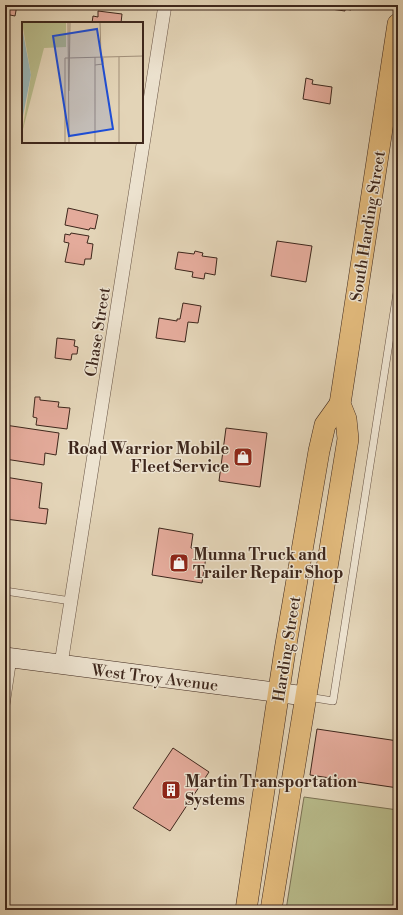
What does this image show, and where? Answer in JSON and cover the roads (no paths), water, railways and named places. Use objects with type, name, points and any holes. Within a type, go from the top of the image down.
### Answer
[{"type":"main road","name":"South Harding Street","points":[[340,404],[398,24]]},
{"type":"main road","name":"Harding Street","points":[[246,910],[279,693],[320,446],[325,425],[340,404]]},
{"type":"main road","name":"Harding Street","points":[[271,910],[348,439],[346,420],[340,404]]},
{"type":"main road","name":"West Troy Avenue","points":[[9,658],[305,696]]},
{"type":"street","name":"Chase Street","points":[[61,664],[165,5]]},
{"type":"lane","points":[[305,696],[333,701],[398,286]]},
{"type":"lane","points":[[5,591],[71,601]]},
{"type":"lane","points":[[5,712],[9,658]]},
{"type":"place","name":"Road Warrior Mobile Fleet Service","points":[[243,457]]},
{"type":"place","name":"Munna Truck and Trailer Repair Shop","points":[[179,563]]},
{"type":"place","name":"Martin Transportation Systems","points":[[171,790]]}]
